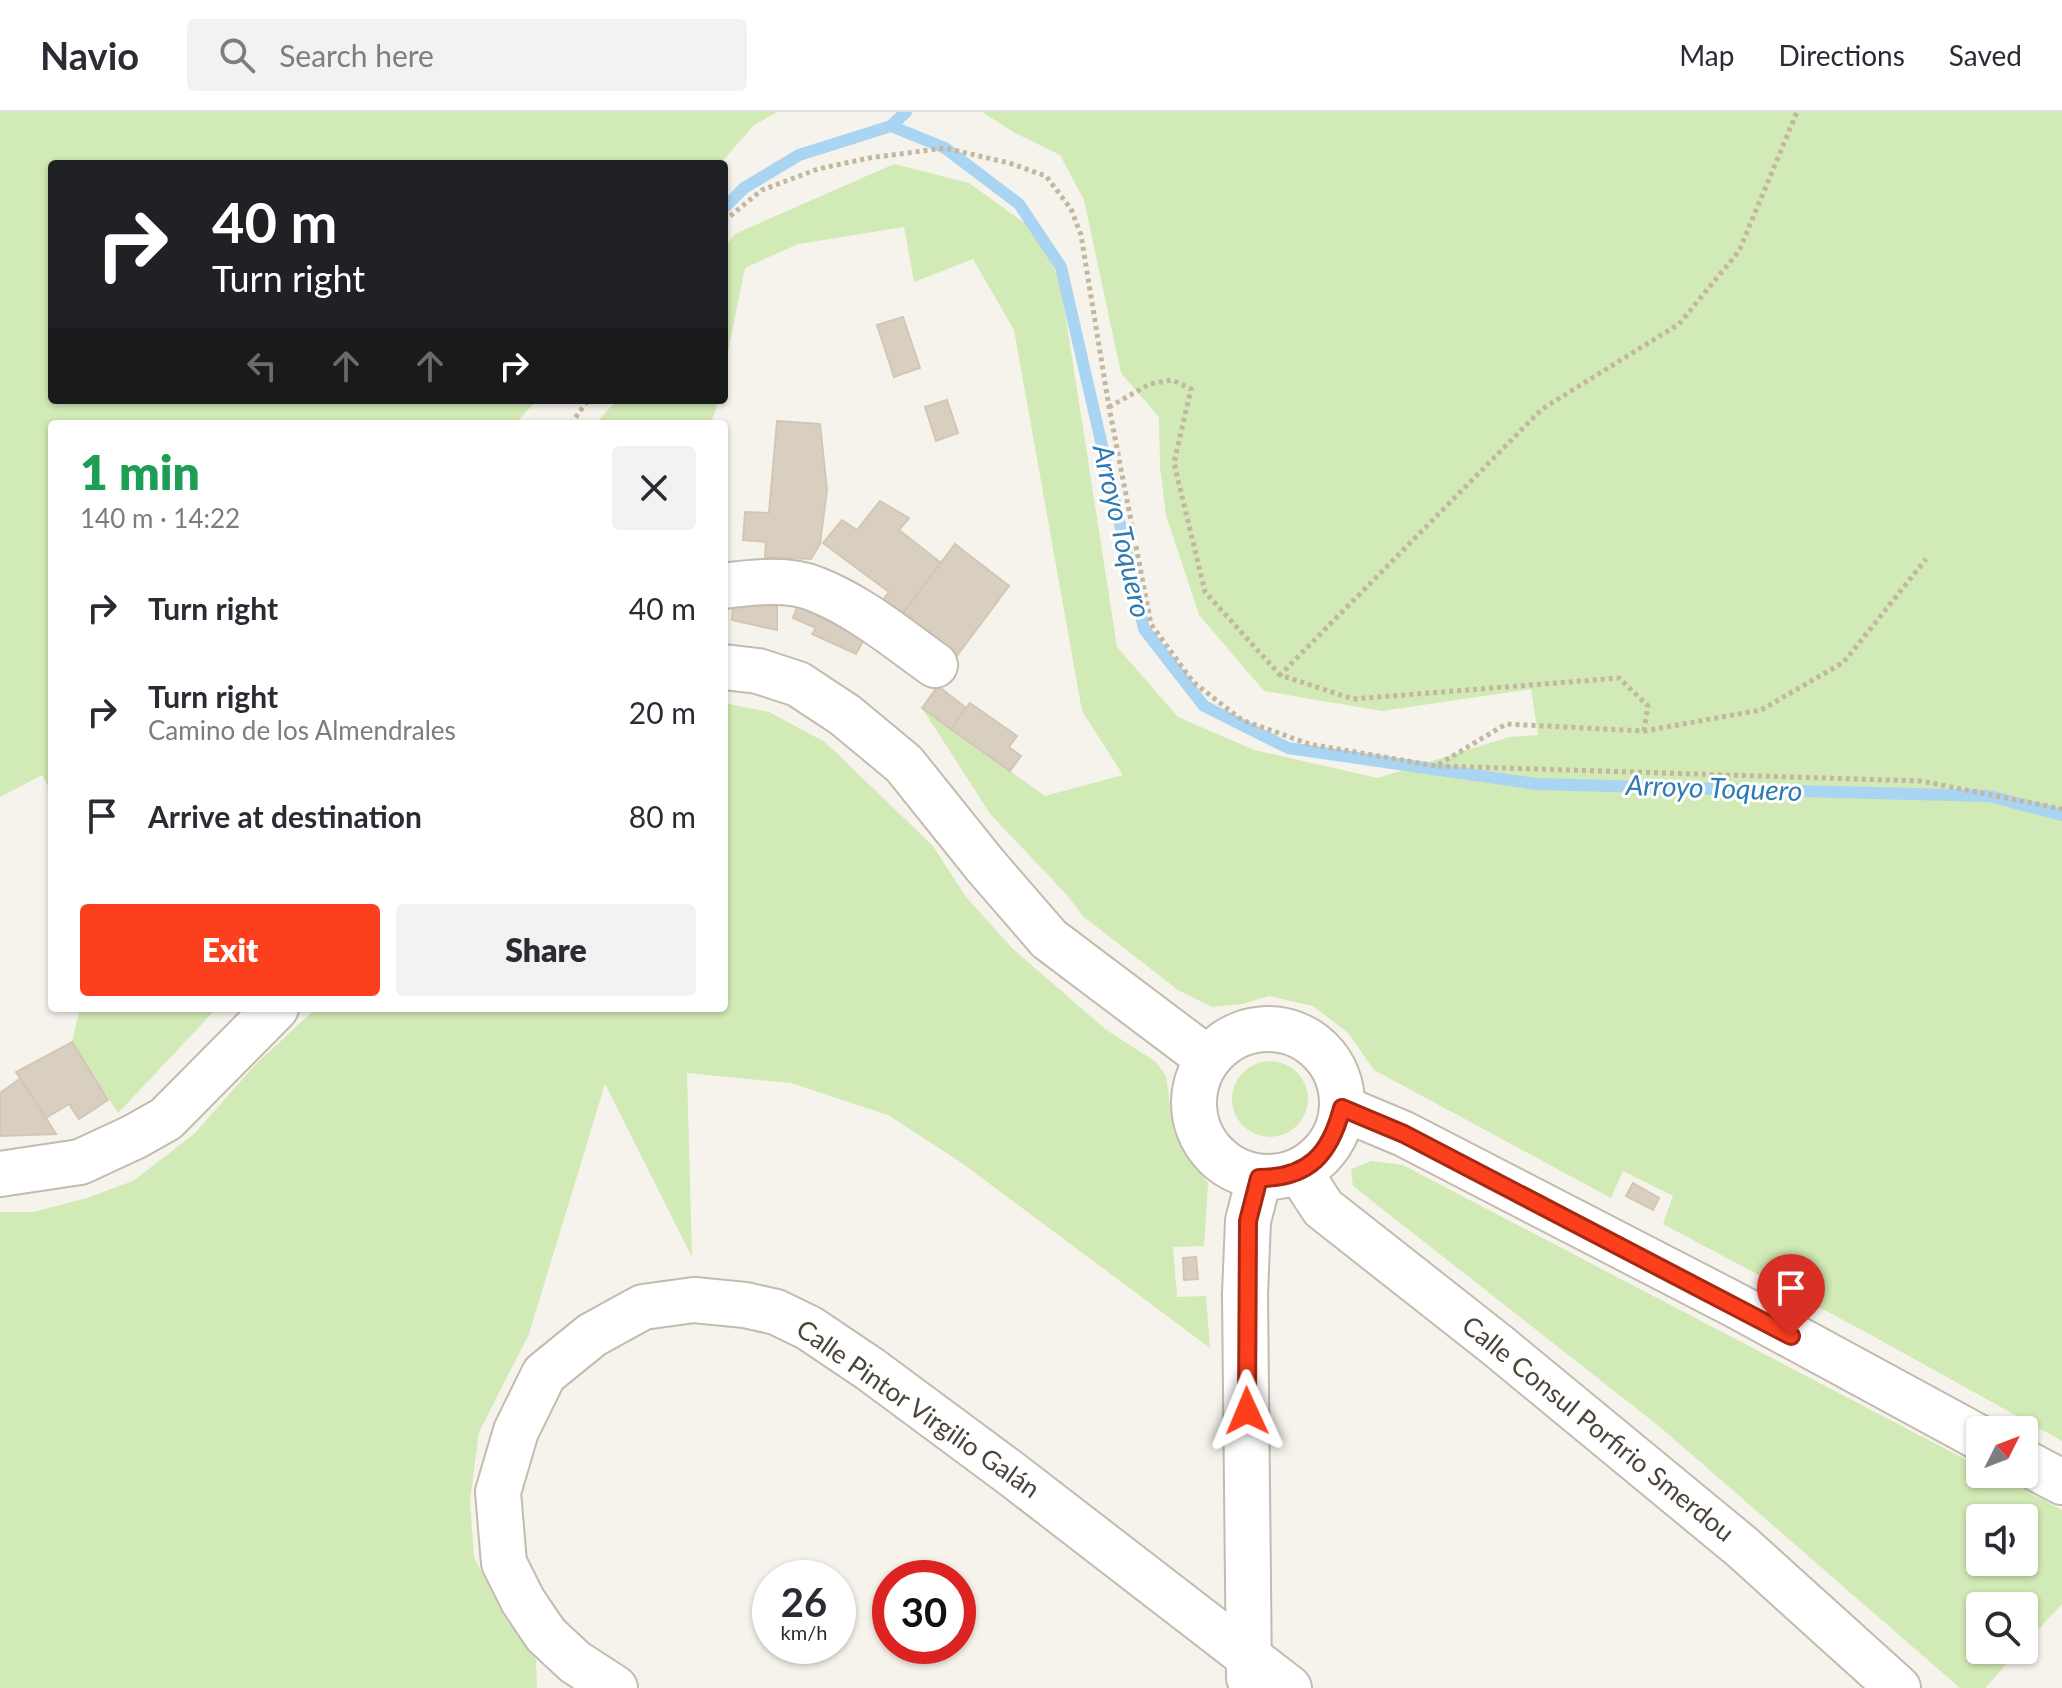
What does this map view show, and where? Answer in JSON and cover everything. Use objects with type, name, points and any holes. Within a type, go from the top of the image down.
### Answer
[{"type":"street","points":[[728,585],[760,581],[813,588],[864,614],[935,665]]},
{"type":"street","points":[[728,667],[758,671],[798,684],[845,715],[904,764],[1049,939],[1209,1057]]},
{"type":"street","points":[[0,1174],[80,1162],[166,1119],[272,1012]]},
{"type":"street","points":[[1263,1027],[1284,1029],[1304,1036],[1321,1050],[1334,1067],[1341,1087],[1342,1108],[1328,1147],[1315,1161],[1279,1174],[1235,1170],[1225,1163],[1200,1134],[1194,1110],[1197,1084],[1209,1057],[1224,1042],[1263,1027]]},
{"type":"street","points":[[1342,1108],[1432,1148],[1737,1306],[1966,1430]]},
{"type":"street","points":[[1249,1672],[1245,1294],[1248,1221],[1279,1174]]},
{"type":"street","name":"Calle Consul Porfirio Smerdou","points":[[1279,1174],[1497,1345],[1742,1547],[1898,1688]]},
{"type":"street","name":"Calle Pintor Virgilio Galán","points":[[615,1688],[575,1662],[546,1635],[523,1601],[504,1563],[498,1492],[516,1431],[544,1374],[592,1335],[643,1307],[694,1300],[745,1305],[776,1312],[809,1328],[1026,1484],[1249,1672],[1289,1688]]},
{"type":"street","points":[[2038,1469],[2062,1482]]},
{"type":"path","points":[[1280,675],[1542,409],[1679,324],[1739,251],[1797,112]]},
{"type":"path","points":[[728,218],[762,190],[818,169],[869,158],[945,148],[1009,163],[1046,176],[1071,209],[1081,235],[1109,407],[1151,624],[1193,682],[1242,720],[1309,744],[1436,766],[1921,781],[2062,809]]},
{"type":"path","points":[[1109,407],[1150,384],[1172,380],[1191,389],[1174,463],[1205,592],[1280,675],[1353,699],[1619,678],[1648,706],[1644,731]]},
{"type":"path","points":[[1436,766],[1506,724],[1644,731],[1761,710],[1844,662],[1926,559]]},
{"type":"green space","points":[[0,112],[777,112],[753,126],[723,160],[48,160],[48,404],[533,404],[519,420],[48,420],[48,786],[42,775],[0,797]]},
{"type":"green space","points":[[982,112],[2062,112],[2062,1441],[2038,1428],[2038,1416],[2017,1416],[1663,1224],[1673,1196],[1623,1171],[1611,1198],[1374,1070],[1348,1033],[1313,1006],[1269,996],[1242,1004],[1212,1007],[1178,990],[1084,917],[991,815],[922,708],[1045,796],[1123,775],[1082,711],[1014,330],[973,259],[914,282],[904,227],[798,244],[745,268],[728,351],[728,242],[735,234],[894,164],[969,183],[1033,229],[1060,280],[1117,647],[1178,717],[1254,750],[1378,778],[1509,737],[1538,735],[1531,689],[1382,711],[1264,691],[1199,615],[1166,515],[1160,467],[1159,417],[1121,373],[1084,200],[1060,155],[1015,133]]},
{"type":"green space","points":[[613,404],[717,404],[711,420],[599,420]]},
{"type":"green space","points":[[728,704],[769,712],[825,742],[933,846],[966,897],[1013,949],[1105,1029],[1156,1062],[1166,1076],[1174,1133],[1208,1183],[1204,1246],[1173,1247],[1177,1297],[1206,1296],[1210,1348],[959,1161],[888,1115],[791,1083],[687,1073],[692,1257],[605,1084],[529,1334],[479,1432],[470,1501],[474,1557],[504,1617],[536,1660],[537,1688],[0,1688],[0,1212],[33,1212],[87,1198],[133,1181],[194,1134],[255,1065],[312,1012],[728,1012]]},
{"type":"green space","points":[[79,1012],[213,1012],[118,1113],[72,1042]]},
{"type":"green space","points":[[1270,1061],[1285,1064],[1297,1072],[1305,1084],[1308,1099],[1305,1114],[1297,1126],[1285,1134],[1270,1137],[1255,1134],[1243,1126],[1235,1114],[1232,1099],[1235,1084],[1243,1072],[1255,1064]]},
{"type":"green space","points":[[1371,1161],[1403,1165],[1966,1460],[1966,1488],[2020,1488],[2062,1510],[2062,1604],[2038,1630],[2038,1592],[1966,1592],[1966,1664],[2006,1664],[1985,1688],[1960,1688],[1660,1427],[1353,1186],[1351,1169]]},
{"type":"building","points":[[903,317],[920,368],[894,377],[877,325]]},
{"type":"building","points":[[947,400],[958,433],[936,441],[925,407]]},
{"type":"building","points":[[777,421],[820,424],[827,490],[820,544],[811,559],[765,557],[766,542],[743,540],[745,512],[769,513]]},
{"type":"building","points":[[880,501],[909,518],[899,530],[941,563],[895,624],[877,608],[889,592],[823,543],[842,520],[857,530]]},
{"type":"building","points":[[955,544],[1009,586],[953,661],[895,624]]},
{"type":"building","points":[[734,599],[777,604],[777,630],[732,620]]},
{"type":"building","points":[[800,599],[867,634],[856,654],[812,634],[816,628],[793,618]]},
{"type":"building","points":[[938,686],[966,708],[951,729],[922,708]]},
{"type":"building","points":[[970,703],[1017,736],[1009,747],[1021,756],[1010,771],[951,729]]},
{"type":"building","points":[[72,1042],[108,1100],[79,1119],[69,1104],[46,1118],[16,1072]]},
{"type":"building","points":[[20,1079],[56,1134],[0,1136],[0,1093]]},
{"type":"building","points":[[1633,1183],[1659,1198],[1653,1210],[1626,1196]]},
{"type":"building","points":[[1196,1257],[1198,1279],[1184,1280],[1183,1258]]},
{"type":"waterway","points":[[891,126],[906,112]]},
{"type":"waterway","name":"Arroyo Toquero","points":[[728,204],[744,188],[799,155],[891,126],[945,148],[1019,204],[1061,267],[1144,629],[1204,706],[1288,748],[1536,784],[1989,796],[2062,815]]},
{"type":"route","points":[[1247,1411],[1245,1294],[1248,1221],[1254,1191],[1259,1178],[1287,1176],[1315,1161],[1328,1147],[1342,1108],[1404,1134],[1791,1336]]}]
